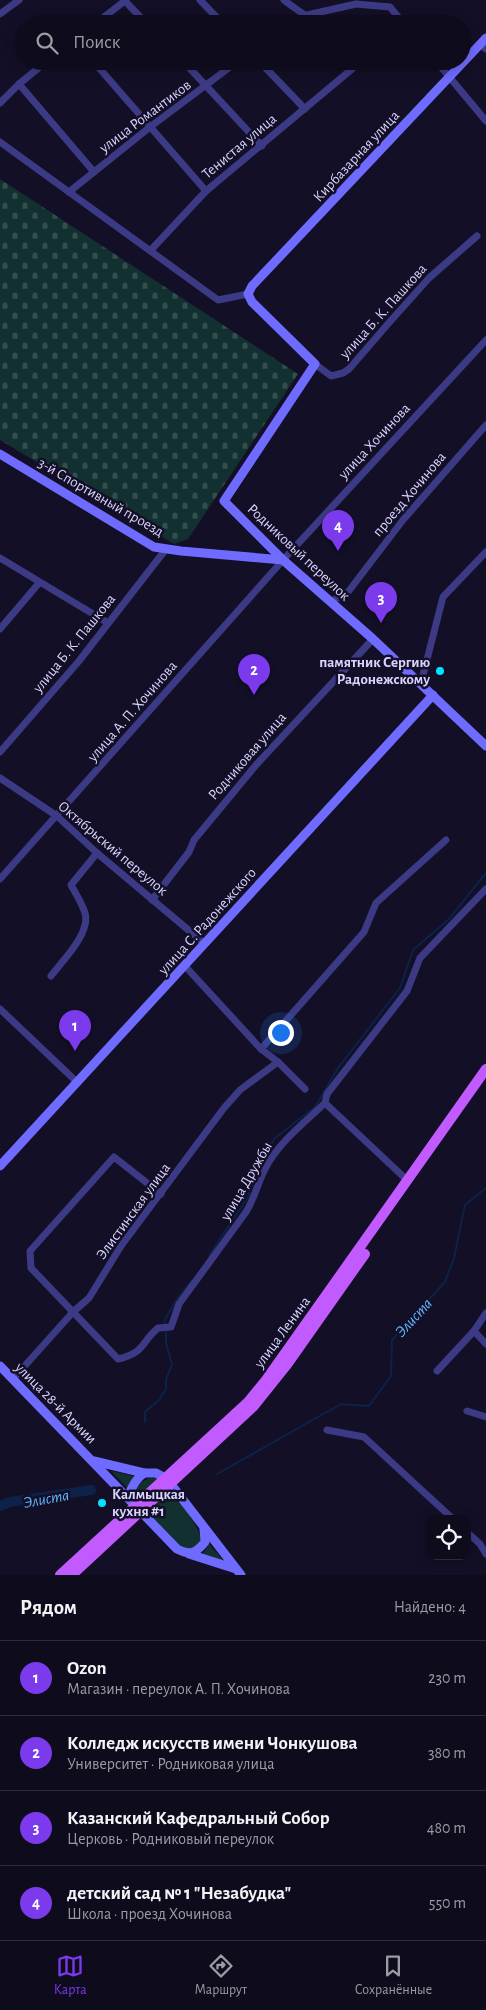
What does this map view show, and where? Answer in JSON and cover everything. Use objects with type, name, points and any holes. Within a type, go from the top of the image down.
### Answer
[{"type":"main road","name":"улица Ленина","points":[[169,1481],[254,1395],[408,1181],[486,1068]]},
{"type":"main road","name":"улица Ленина","points":[[72,1575],[169,1481],[254,1406],[272,1385],[486,1080]]},
{"type":"main road","name":"улица Ленина","points":[[60,1575],[138,1510]]},
{"type":"street","points":[[0,14],[19,0]]},
{"type":"street","points":[[107,15],[126,0],[139,15]]},
{"type":"street","points":[[200,0],[214,15]]},
{"type":"street","points":[[284,0],[293,8],[307,14],[356,4],[390,7],[397,15]]},
{"type":"street","name":"Кирбазарная улица","points":[[471,55],[484,43]]},
{"type":"street","points":[[0,103],[36,70]]},
{"type":"street","points":[[101,70],[206,191]]},
{"type":"street","points":[[191,70],[262,146]]},
{"type":"street","name":"улица Романтиков","points":[[69,192],[150,127],[226,70]]},
{"type":"street","points":[[267,70],[304,109]]},
{"type":"street","name":"Тенистая улица","points":[[151,250],[206,191],[351,70]]},
{"type":"street","points":[[443,70],[486,120]]},
{"type":"street","name":"Кирбазарная улица","points":[[248,294],[252,286],[455,70]]},
{"type":"street","points":[[19,84],[94,172]]},
{"type":"street","points":[[0,142],[218,300],[248,294],[252,302],[315,364]]},
{"type":"street","name":"улица Б. К. Пашкова","points":[[315,364],[331,376],[349,370],[386,324],[430,278],[477,236]]},
{"type":"street","name":"улица Хочинова","points":[[283,560],[486,340]]},
{"type":"street","name":"Родниковый переулок","points":[[315,364],[224,501],[283,560],[373,638],[486,746]]},
{"type":"street","name":"проезд Хочинова","points":[[332,601],[348,592],[403,520],[486,425]]},
{"type":"street","name":"3-й Спортивный проезд","points":[[0,454],[154,547],[283,560]]},
{"type":"street","name":"улица Б. К. Пашкова","points":[[0,752],[79,661],[166,549]]},
{"type":"street","points":[[421,683],[443,597],[486,552]]},
{"type":"street","points":[[0,558],[108,624]]},
{"type":"street","name":"улица А. П. Хочинова","points":[[0,879],[283,560]]},
{"type":"street","points":[[2,624],[39,582]]},
{"type":"street","name":"Родниковая улица","points":[[152,900],[189,852],[194,840],[256,765],[373,638]]},
{"type":"street","name":"улица С. Радонежского","points":[[0,1166],[433,695]]},
{"type":"street","name":"Октябрьский переулок","points":[[0,778],[57,816],[97,853],[205,944]]},
{"type":"street","points":[[261,1049],[364,932],[376,903],[446,840]]},
{"type":"street","points":[[51,976],[83,934],[86,914],[71,885],[97,853]]},
{"type":"street","name":"улица Дружбы","points":[[73,1312],[118,1359],[130,1356],[145,1344],[154,1332],[165,1327],[171,1327],[179,1304],[246,1212],[255,1197],[265,1169],[280,1147],[325,1103],[327,1094],[407,991],[420,958],[486,889]]},
{"type":"street","points":[[184,966],[261,1049],[278,1062],[305,1089]]},
{"type":"street","points":[[0,1009],[78,1083]]},
{"type":"street","name":"Элистинская улица","points":[[13,1380],[73,1312],[89,1298],[121,1246],[224,1108],[240,1090],[278,1062]]},
{"type":"street","points":[[325,1103],[408,1181]]},
{"type":"street","points":[[73,1312],[31,1268],[30,1251],[114,1157],[161,1194]]},
{"type":"street","points":[[437,1372],[474,1331],[486,1314]]},
{"type":"street","points":[[474,1331],[486,1344]]},
{"type":"street","name":"улица 28-й Армии","points":[[0,1366],[94,1461],[169,1542],[186,1553],[239,1572]]},
{"type":"street","points":[[467,1411],[486,1417]]},
{"type":"street","points":[[327,1430],[364,1437],[449,1515]]},
{"type":"street","name":"улица 28-й Армии","points":[[94,1461],[144,1473],[156,1473],[169,1481],[204,1529],[239,1572]]},
{"type":"street","points":[[128,1498],[131,1487],[138,1477],[144,1473]]},
{"type":"street","points":[[186,1553],[198,1551],[205,1542],[204,1529]]},
{"type":"street","points":[[471,1536],[480,1544],[486,1554]]},
{"type":"green space","points":[[0,179],[298,374],[188,539],[174,544],[0,440]]},
{"type":"green space","points":[[111,1471],[134,1476],[127,1488]]},
{"type":"green space","points":[[150,1478],[159,1478],[137,1501],[136,1490],[138,1486]]},
{"type":"green space","points":[[171,1491],[198,1530],[200,1541],[194,1548],[188,1550],[177,1544],[147,1513]]},
{"type":"green space","points":[[209,1544],[224,1561],[202,1555]]},
{"type":"waterway","points":[[209,1256],[248,1197],[258,1165],[275,1138],[315,1107],[338,1068],[400,988],[413,950],[449,919],[486,873]]},
{"type":"waterway","name":"Элиста","points":[[217,1474],[341,1404],[369,1406],[391,1376],[392,1340],[445,1282],[454,1258],[465,1205],[486,1188]]},
{"type":"waterway","points":[[165,1324],[164,1321],[177,1299],[192,1280]]},
{"type":"waterway","points":[[145,1422],[145,1412],[159,1400],[166,1389],[166,1379],[172,1365],[166,1343],[166,1329]]},
{"type":"waterway","name":"Элиста","points":[[0,1506],[10,1502],[91,1490]]},
{"type":"place","name":"детский сад № 1 \"Незабудка\"","points":[[338,551]]},
{"type":"place","name":"Казанский Кафедральный Собор","points":[[381,623]]},
{"type":"place","name":"памятник Сергию Радонежскому","points":[[440,671]]},
{"type":"place","name":"Колледж искусств имени Чонкушова","points":[[254,695]]},
{"type":"place","name":"Ozon","points":[[75,1051]]},
{"type":"place","name":"Калмыцкая кухня #1","points":[[102,1503]]}]
